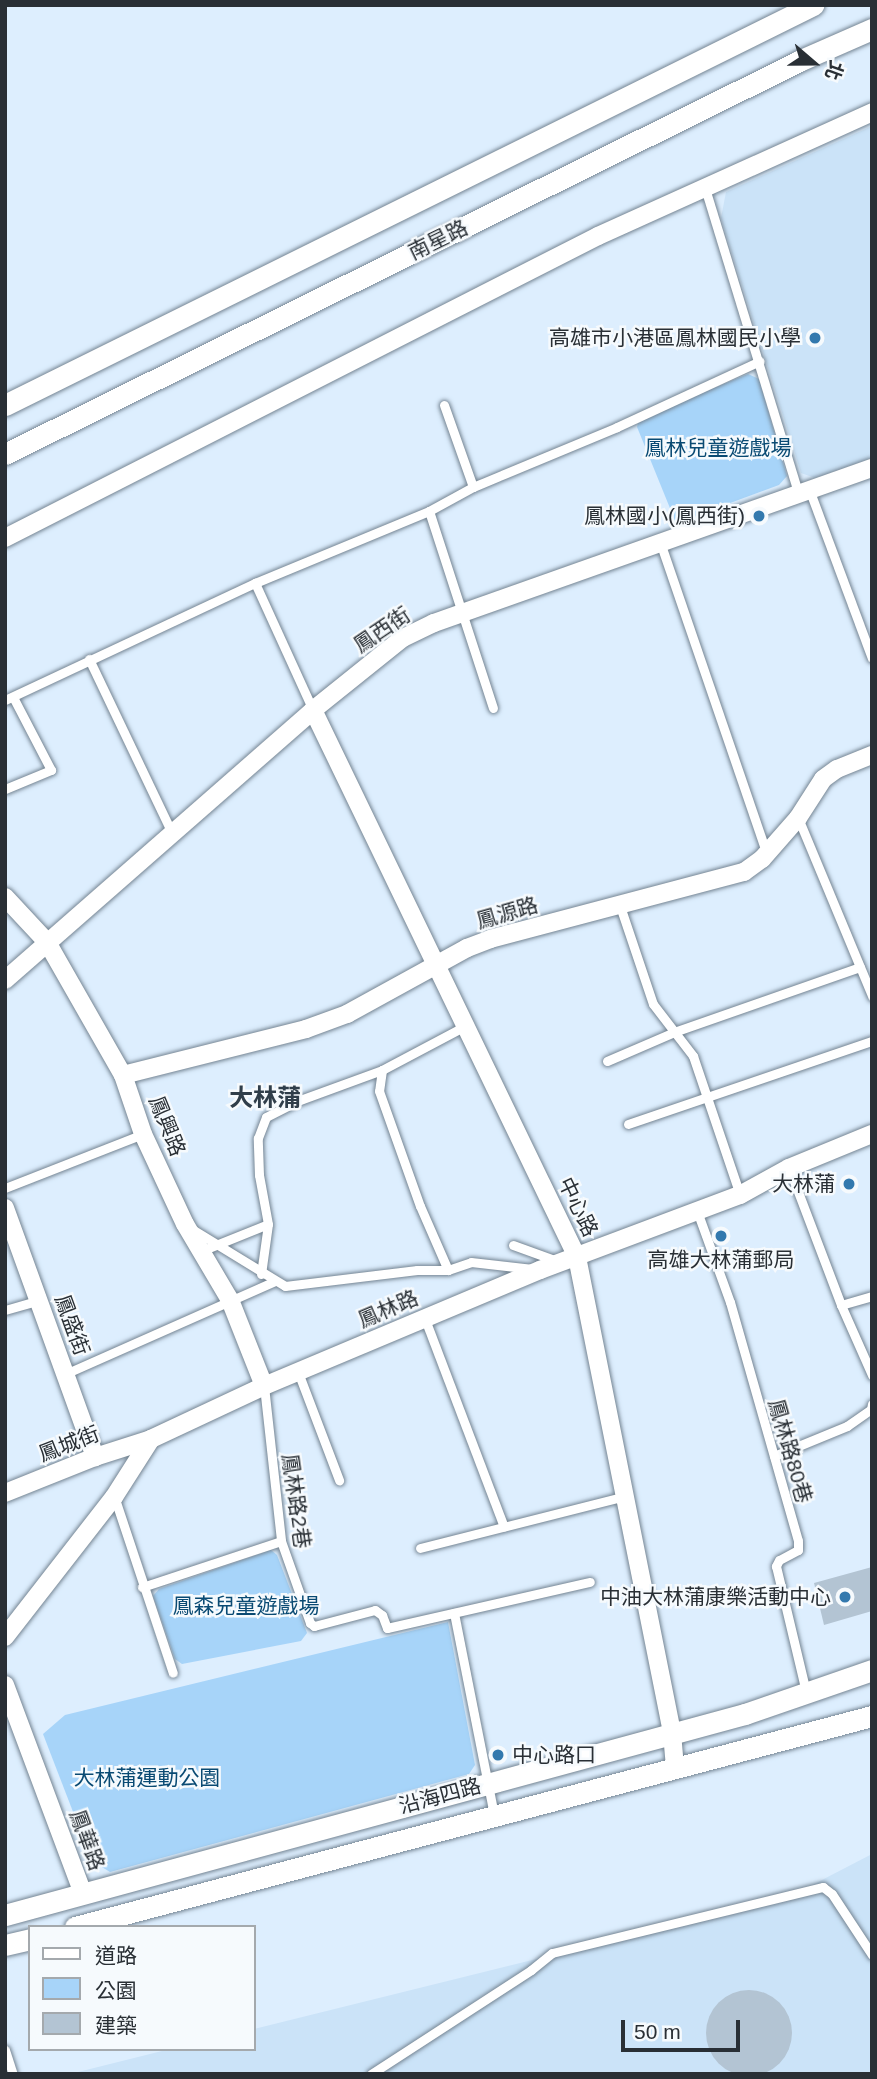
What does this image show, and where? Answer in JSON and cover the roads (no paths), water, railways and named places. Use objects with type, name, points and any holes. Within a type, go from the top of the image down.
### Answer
[{"type":"street","points":[[5,405],[813,5]]},
{"type":"street","name":"南星路","points":[[5,454],[799,61],[872,29]]},
{"type":"street","points":[[5,538],[598,236],[872,112]]},
{"type":"street","name":"鳳西街","points":[[5,980],[313,710],[403,638],[463,612],[872,468]]},
{"type":"street","name":"中心路","points":[[313,710],[465,1026],[569,1260],[625,1496],[672,1733],[675,1766]]},
{"type":"street","name":"鳳源路","points":[[123,1075],[306,1029],[347,1014],[437,967],[467,948],[490,939],[744,872],[766,854],[798,818],[823,779],[836,769],[872,755]]},
{"type":"street","name":"鳳興路","points":[[5,897],[47,942],[123,1075],[144,1134],[185,1224],[209,1248],[264,1386]]},
{"type":"street","name":"鳳林路","points":[[150,1439],[264,1386],[540,1270],[740,1195],[789,1168],[872,1133]]},
{"type":"street","name":"鳳盛街","points":[[5,1209],[95,1457]]},
{"type":"street","points":[[5,1637],[114,1497],[150,1439]]},
{"type":"street","name":"鳳城街","points":[[5,1493],[95,1457],[150,1439]]},
{"type":"street","name":"沿海四路","points":[[5,1915],[745,1714],[872,1670]]},
{"type":"street","name":"鳳華路","points":[[5,1685],[83,1894]]},
{"type":"street","name":"沿海四路","points":[[82,1925],[872,1716]]},
{"type":"street","points":[[5,1945],[28,1939]]},
{"type":"lane","points":[[705,188],[804,491],[872,658]]},
{"type":"lane","points":[[5,789],[51,770],[9,699],[255,583],[429,511],[473,487],[617,427],[760,361]]},
{"type":"lane","points":[[444,405],[473,487]]},
{"type":"lane","points":[[429,511],[493,708]]},
{"type":"lane","points":[[660,542],[766,854]]},
{"type":"lane","points":[[255,583],[313,710]]},
{"type":"lane","points":[[89,659],[172,833]]},
{"type":"lane","points":[[798,818],[872,996]]},
{"type":"lane","points":[[620,906],[653,1004],[693,1056],[740,1195]]},
{"type":"lane","points":[[607,1061],[674,1032],[860,967]]},
{"type":"lane","points":[[261,1274],[268,1224],[259,1175],[258,1138],[266,1117],[300,1100],[382,1070],[465,1026]]},
{"type":"lane","points":[[628,1124],[872,1041]]},
{"type":"lane","points":[[382,1070],[379,1091],[447,1270]]},
{"type":"lane","points":[[5,1188],[144,1134]]},
{"type":"lane","points":[[789,1168],[841,1305],[872,1375]]},
{"type":"lane","name":"鳳林路80巷","points":[[697,1212],[730,1302],[798,1541],[798,1550],[779,1560],[776,1566],[806,1692]]},
{"type":"lane","points":[[209,1248],[268,1224]]},
{"type":"lane","points":[[513,1245],[569,1260]]},
{"type":"lane","points":[[209,1248],[285,1286],[416,1270],[447,1270],[471,1262],[540,1270]]},
{"type":"lane","points":[[65,1374],[275,1281]]},
{"type":"lane","points":[[841,1305],[872,1296]]},
{"type":"lane","points":[[5,1310],[39,1300]]},
{"type":"lane","points":[[425,1319],[504,1527]]},
{"type":"lane","points":[[298,1372],[339,1480]]},
{"type":"lane","name":"鳳林路2巷","points":[[264,1386],[281,1541],[310,1623],[314,1626],[375,1610],[382,1615],[387,1628],[590,1582]]},
{"type":"lane","points":[[774,1456],[847,1426],[871,1409],[872,1404]]},
{"type":"lane","points":[[420,1548],[625,1496]]},
{"type":"lane","points":[[114,1497],[173,1673]]},
{"type":"lane","points":[[142,1587],[281,1541]]},
{"type":"lane","points":[[454,1613],[494,1815]]},
{"type":"lane","points":[[372,2074],[531,1970],[552,1953],[823,1887],[832,1894],[872,1955]]},
{"type":"lane","points":[[5,2050],[13,2074]]},
{"type":"place","name":"高雄市小港區鳳林國民小學","points":[[815,338]]},
{"type":"place","name":"鳳林國小(鳳西街)","points":[[759,516]]},
{"type":"place","name":"大林蒲","points":[[849,1184]]},
{"type":"place","name":"高雄大林蒲郵局","points":[[721,1236]]},
{"type":"place","name":"中油大林蒲康樂活動中心","points":[[845,1597]]},
{"type":"place","name":"中心路口","points":[[498,1755]]},
{"type":"district","name":"大林蒲","points":[[265,1098]]},
{"type":"park label","name":"鳳林兒童遊戲場","points":[[718,448]]},
{"type":"park label","name":"鳳森兒童遊戲場","points":[[246,1606]]},
{"type":"park label","name":"大林蒲運動公園","points":[[147,1778]]}]
